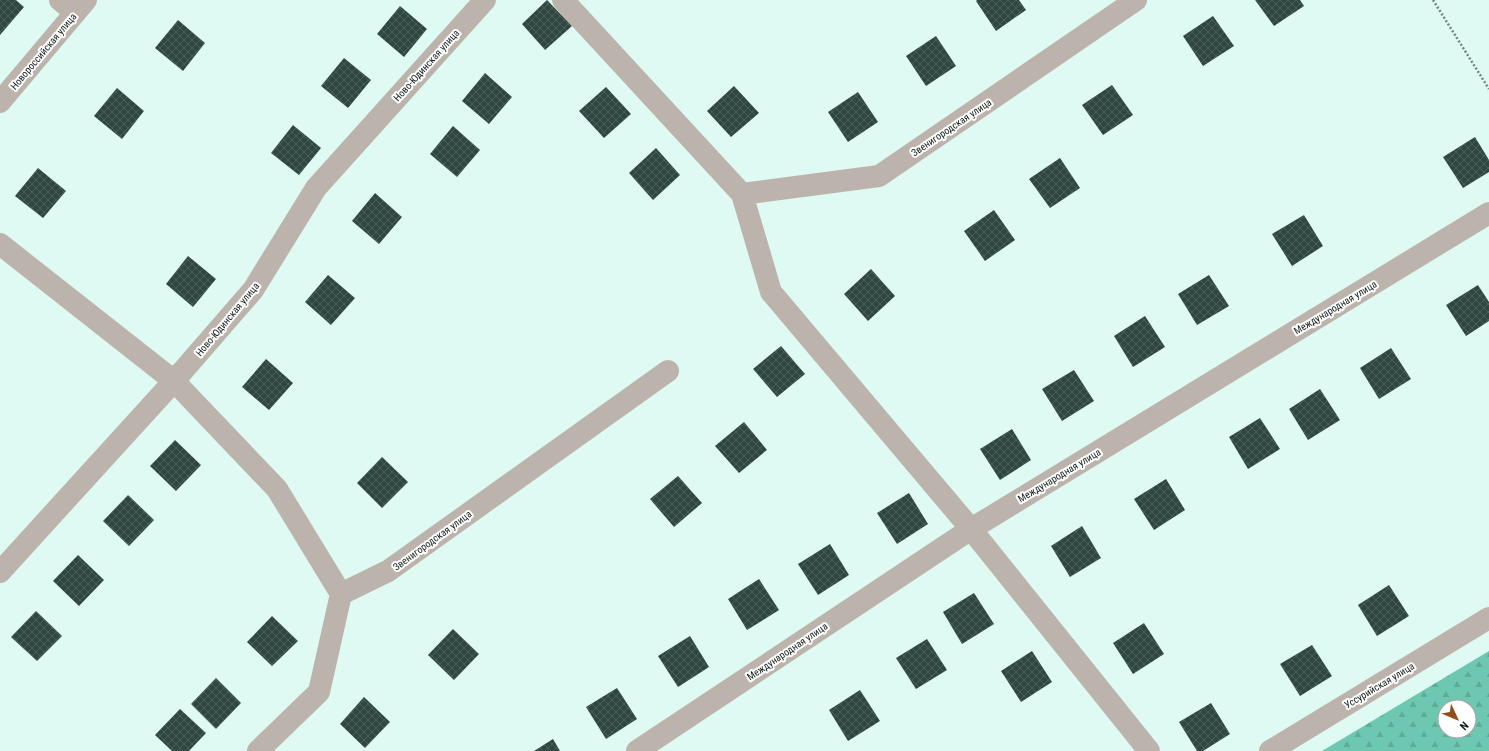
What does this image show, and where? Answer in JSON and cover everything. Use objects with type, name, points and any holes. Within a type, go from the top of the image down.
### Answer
[{"type":"street","name":"Ново-Юдинская улица","points":[[0,572],[174,380],[253,290],[316,188],[485,0]]},
{"type":"street","points":[[563,0],[742,194],[772,292],[971,529],[1149,751]]},
{"type":"street","name":"Звенигородская улица","points":[[742,194],[879,176],[1136,0]]},
{"type":"street","name":"Новороссийская улица","points":[[0,102],[74,4]]},
{"type":"street","name":"Международная улица","points":[[637,751],[971,529],[1489,213]]},
{"type":"street","points":[[0,244],[174,380],[277,489],[341,594],[319,692],[258,751]]},
{"type":"street","name":"Звенигородская улица","points":[[341,594],[388,571],[668,371]]},
{"type":"street","name":"Уссурийская улица","points":[[1270,751],[1489,618]]},
{"type":"path","points":[[1433,0],[1489,88]]},
{"type":"green space","points":[[1489,651],[1489,751],[1322,751]]},
{"type":"building","points":[[0,0],[16,0],[24,7],[0,35]]},
{"type":"building","points":[[547,0],[572,26],[545,50],[522,24]]},
{"type":"building","points":[[1019,0],[1026,10],[996,31],[976,1]]},
{"type":"building","points":[[1255,0],[1300,0],[1304,6],[1274,26]]},
{"type":"building","points":[[400,6],[427,29],[404,57],[377,34]]},
{"type":"building","points":[[1213,16],[1234,46],[1203,66],[1183,36]]},
{"type":"building","points":[[178,20],[205,43],[183,71],[155,48]]},
{"type":"building","points":[[936,36],[956,66],[926,86],[906,56]]},
{"type":"building","points":[[344,58],[371,80],[348,108],[321,86]]},
{"type":"building","points":[[485,73],[512,97],[489,124],[462,101]]},
{"type":"building","points":[[1112,85],[1133,115],[1103,135],[1082,105]]},
{"type":"building","points":[[734,86],[759,113],[731,137],[707,111]]},
{"type":"building","points":[[606,87],[631,114],[604,138],[579,111]]},
{"type":"building","points":[[117,88],[144,111],[122,139],[94,116]]},
{"type":"building","points":[[858,92],[878,122],[848,142],[828,112]]},
{"type":"building","points":[[293,125],[321,148],[299,175],[271,153]]},
{"type":"building","points":[[453,126],[480,150],[457,177],[430,154]]},
{"type":"building","points":[[1475,137],[1489,160],[1489,172],[1463,188],[1443,157]]},
{"type":"building","points":[[656,148],[680,175],[653,200],[629,173]]},
{"type":"building","points":[[1060,158],[1080,188],[1050,208],[1029,179]]},
{"type":"building","points":[[38,168],[66,191],[43,218],[15,196]]},
{"type":"building","points":[[375,193],[402,217],[379,244],[352,221]]},
{"type":"building","points":[[994,210],[1015,240],[985,261],[964,231]]},
{"type":"building","points":[[1304,215],[1323,246],[1292,266],[1272,234]]},
{"type":"building","points":[[188,256],[216,279],[193,307],[166,284]]},
{"type":"building","points":[[871,269],[895,296],[868,321],[844,294]]},
{"type":"building","points":[[328,275],[355,298],[331,325],[305,302]]},
{"type":"building","points":[[1209,275],[1229,306],[1197,325],[1178,294]]},
{"type":"building","points":[[1478,285],[1489,302],[1489,321],[1466,336],[1446,305]]},
{"type":"building","points":[[1145,316],[1165,347],[1133,367],[1114,336]]},
{"type":"building","points":[[781,346],[805,374],[777,397],[753,369]]},
{"type":"building","points":[[1391,348],[1411,379],[1379,399],[1360,368]]},
{"type":"building","points":[[266,359],[293,383],[269,410],[242,387]]},
{"type":"building","points":[[1074,370],[1094,401],[1062,421],[1042,389]]},
{"type":"building","points":[[1320,389],[1340,420],[1308,440],[1289,409]]},
{"type":"building","points":[[1260,418],[1280,449],[1248,469],[1229,437]]},
{"type":"building","points":[[744,422],[767,450],[739,473],[715,446]]},
{"type":"building","points":[[1012,429],[1031,460],[1000,480],[980,449]]},
{"type":"building","points":[[175,440],[201,465],[176,491],[150,466]]},
{"type":"building","points":[[382,457],[408,482],[382,508],[357,483]]},
{"type":"building","points":[[678,476],[702,503],[674,527],[650,499]]},
{"type":"building","points":[[1166,479],[1185,510],[1154,530],[1134,499]]},
{"type":"building","points":[[909,493],[928,524],[897,544],[877,513]]},
{"type":"building","points":[[128,495],[154,520],[129,546],[103,521]]},
{"type":"building","points":[[1082,526],[1101,558],[1070,577],[1051,546]]},
{"type":"building","points":[[830,544],[849,575],[818,595],[798,564]]},
{"type":"building","points":[[78,555],[104,580],[79,606],[53,581]]},
{"type":"building","points":[[759,579],[779,610],[747,630],[728,599]]},
{"type":"building","points":[[1389,585],[1409,616],[1377,636],[1358,605]]},
{"type":"building","points":[[974,593],[994,624],[962,644],[943,612]]},
{"type":"building","points":[[36,611],[62,636],[37,661],[11,637]]},
{"type":"building","points":[[272,616],[298,641],[272,666],[247,642]]},
{"type":"building","points":[[1144,623],[1164,654],[1133,674],[1113,643]]},
{"type":"building","points":[[453,629],[479,654],[454,680],[428,655]]},
{"type":"building","points":[[690,636],[709,667],[678,687],[658,656]]},
{"type":"building","points":[[927,639],[947,670],[916,689],[896,658]]},
{"type":"building","points":[[1312,645],[1332,676],[1300,696],[1280,664]]},
{"type":"building","points":[[1032,651],[1052,682],[1021,702],[1001,671]]},
{"type":"building","points":[[216,678],[241,703],[216,729],[191,704]]},
{"type":"building","points":[[617,688],[637,719],[606,739],[586,707]]},
{"type":"building","points":[[860,690],[880,721],[848,741],[829,710]]},
{"type":"building","points":[[364,697],[390,722],[365,748],[340,724]]},
{"type":"building","points":[[1211,703],[1230,734],[1203,751],[1197,751],[1179,722]]},
{"type":"building","points":[[180,709],[206,733],[189,751],[172,751],[155,735]]},
{"type":"building","points":[[553,739],[560,751],[534,751]]}]
